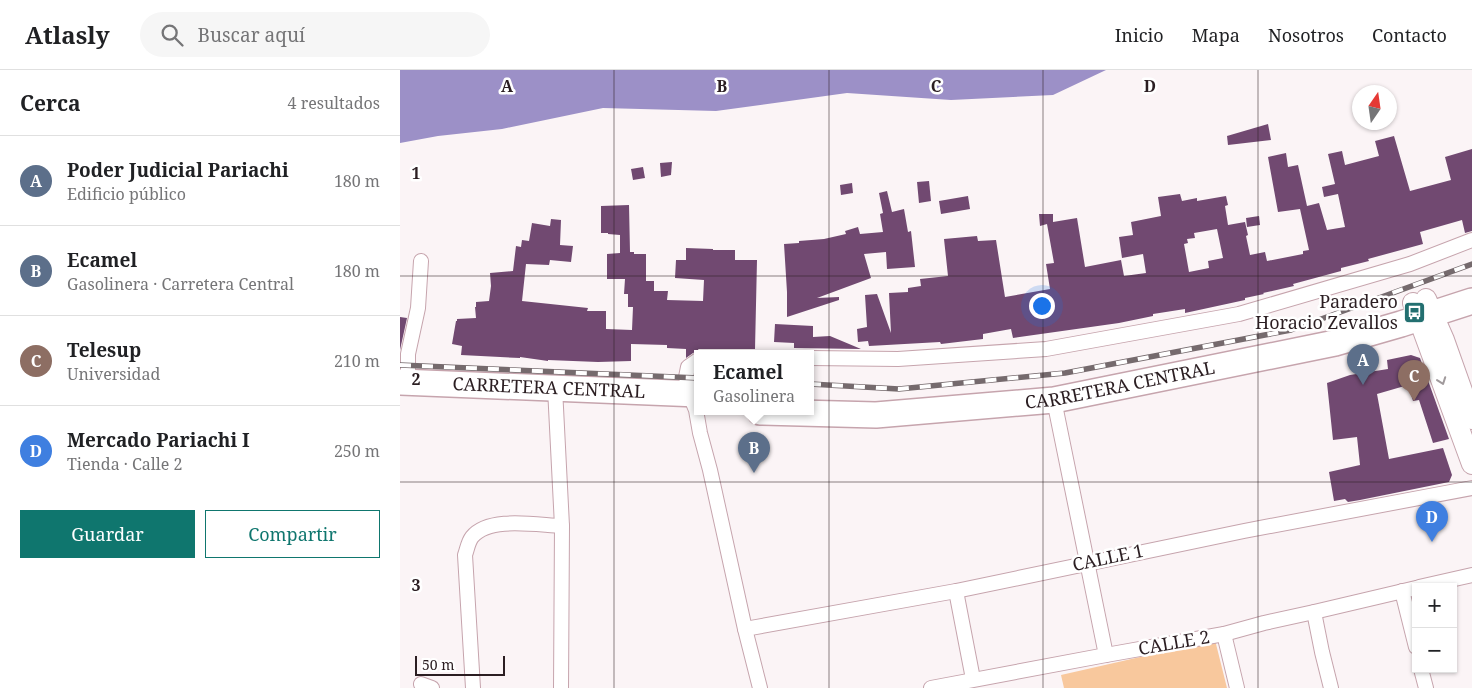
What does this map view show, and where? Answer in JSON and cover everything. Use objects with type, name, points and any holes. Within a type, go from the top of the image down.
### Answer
[{"type":"highway","name":"CARRETERA CENTRAL","points":[[814,413],[876,415],[1043,396],[1335,343],[1423,308],[1472,283]]},
{"type":"highway","name":"CARRETERA CENTRAL","points":[[1423,308],[1472,301]]},
{"type":"highway","name":"CARRETERA CENTRAL","points":[[403,388],[556,397],[694,402]]},
{"type":"highway","name":"CARRETERA CENTRAL","points":[[814,398],[882,401],[1043,396]]},
{"type":"street","points":[[814,358],[898,359],[1046,349],[1240,314],[1410,264],[1472,240]]},
{"type":"street","points":[[403,388],[418,308],[421,261]]},
{"type":"street","points":[[1423,308],[1436,343],[1472,464]]},
{"type":"street","points":[[1436,343],[1472,419]]},
{"type":"street","points":[[694,363],[688,367],[686,377],[694,399]]},
{"type":"street","points":[[1043,396],[1087,562],[1106,654]]},
{"type":"street","points":[[556,397],[562,526],[561,688]]},
{"type":"street","points":[[697,415],[760,688]]},
{"type":"street","name":"CALLE 1","points":[[745,628],[956,591],[1087,562],[1472,488]]},
{"type":"street","points":[[473,688],[465,555],[470,538],[481,528],[497,523],[562,526]]},
{"type":"street","name":"CALLE 2","points":[[1435,583],[1472,575]]},
{"type":"street","name":"CALLE 2","points":[[931,688],[1106,654],[1224,634],[1264,622],[1412,588]]},
{"type":"street","points":[[956,591],[973,679]]},
{"type":"street","points":[[1314,612],[1331,688]]},
{"type":"street","points":[[1224,634],[1237,688]]},
{"type":"street","points":[[1422,673],[1426,688]]},
{"type":"shaded area","points":[[400,70],[1106,70],[1053,95],[951,100],[847,93],[716,111],[603,108],[502,129],[438,136],[400,143]]},
{"type":"shaded area","points":[[1215,640],[1227,688],[1064,688],[1061,675]]},
{"type":"building","points":[[1268,124],[1271,140],[1228,145],[1227,136]]},
{"type":"building","points":[[1394,136],[1410,191],[1451,180],[1445,157],[1472,149],[1472,231],[1465,233],[1462,220],[1420,232],[1423,244],[1368,259],[1369,261],[1341,268],[1341,271],[1293,284],[1294,286],[1245,298],[1245,300],[1185,313],[1185,309],[1153,314],[1153,316],[1119,323],[1013,338],[1011,329],[983,334],[983,339],[941,344],[940,342],[869,346],[868,341],[858,342],[857,329],[867,327],[865,295],[877,294],[891,333],[889,293],[908,292],[908,288],[921,286],[920,279],[948,276],[944,239],[977,236],[978,241],[996,240],[1005,297],[1050,289],[1046,264],[1054,263],[1047,224],[1040,226],[1039,214],[1053,214],[1053,222],[1077,218],[1085,267],[1121,260],[1124,276],[1146,273],[1143,254],[1122,258],[1119,237],[1133,235],[1131,222],[1161,216],[1158,197],[1180,194],[1182,201],[1197,198],[1197,201],[1226,196],[1228,205],[1225,206],[1228,225],[1245,222],[1250,255],[1265,252],[1267,261],[1303,254],[1303,251],[1309,250],[1300,209],[1278,212],[1268,157],[1286,153],[1288,167],[1298,165],[1307,206],[1319,203],[1327,230],[1345,227],[1338,194],[1324,197],[1322,187],[1335,184],[1328,154],[1342,151],[1345,165],[1379,156],[1375,141]],"holes":[[[1217,229],[1223,258],[1208,261],[1209,268],[1189,272],[1184,244],[1188,243],[1187,239],[1195,238],[1194,233]]]},
{"type":"building","points":[[672,162],[671,175],[661,177],[660,163]]},
{"type":"building","points":[[643,167],[645,178],[633,180],[631,169]]},
{"type":"building","points":[[929,181],[931,201],[919,203],[917,182]]},
{"type":"building","points":[[852,183],[853,193],[841,195],[840,185]]},
{"type":"building","points":[[887,191],[892,212],[904,209],[908,232],[911,231],[915,267],[887,269],[886,252],[864,254],[871,278],[817,298],[839,297],[839,300],[787,317],[784,244],[846,234],[845,231],[858,227],[860,234],[883,232],[880,214],[883,213],[879,193]]},
{"type":"building","points":[[968,196],[970,209],[941,214],[939,201]]},
{"type":"building","points":[[629,205],[630,252],[646,254],[646,281],[654,281],[654,291],[668,291],[667,300],[703,301],[704,280],[675,278],[676,260],[686,260],[686,248],[735,250],[735,260],[757,260],[755,349],[698,349],[694,350],[694,353],[686,358],[686,349],[667,348],[667,345],[631,344],[631,361],[598,362],[548,361],[520,357],[461,355],[462,346],[452,344],[457,319],[476,318],[476,302],[489,301],[490,273],[513,271],[516,246],[521,247],[522,240],[529,241],[532,223],[550,226],[551,219],[561,220],[560,245],[573,246],[571,262],[550,260],[549,265],[526,264],[522,301],[588,308],[587,311],[606,311],[606,329],[632,330],[633,307],[628,307],[628,294],[624,294],[625,279],[607,279],[607,254],[620,253],[620,235],[601,233],[601,206]]},
{"type":"building","points":[[1259,216],[1260,225],[1247,227],[1246,218]]},
{"type":"building","points":[[400,317],[407,318],[400,350]]},
{"type":"building","points":[[775,324],[813,326],[813,337],[830,336],[861,349],[794,348],[794,343],[774,342]]},
{"type":"building","points":[[1411,355],[1420,358],[1449,439],[1433,443],[1419,400],[1413,401],[1408,385],[1377,394],[1389,459],[1443,448],[1452,475],[1449,482],[1348,502],[1345,499],[1334,501],[1329,472],[1360,465],[1357,437],[1333,440],[1327,383],[1350,375],[1388,369],[1387,360]]},
{"type":"railway","points":[[814,384],[899,389],[1065,373],[1291,330],[1472,264]]},
{"type":"railway","points":[[400,365],[694,378]]},
{"type":"place","name":"Paradero Horacio Zevallos","points":[[1414,312]]},
{"type":"place","name":"Poder Judicial Pariachi","points":[[1363,385]]},
{"type":"place","name":"Telesup","points":[[1414,401]]},
{"type":"place","name":"Ecamel","points":[[754,473]]},
{"type":"place","name":"Mercado Pariachi I","points":[[1432,542]]}]
